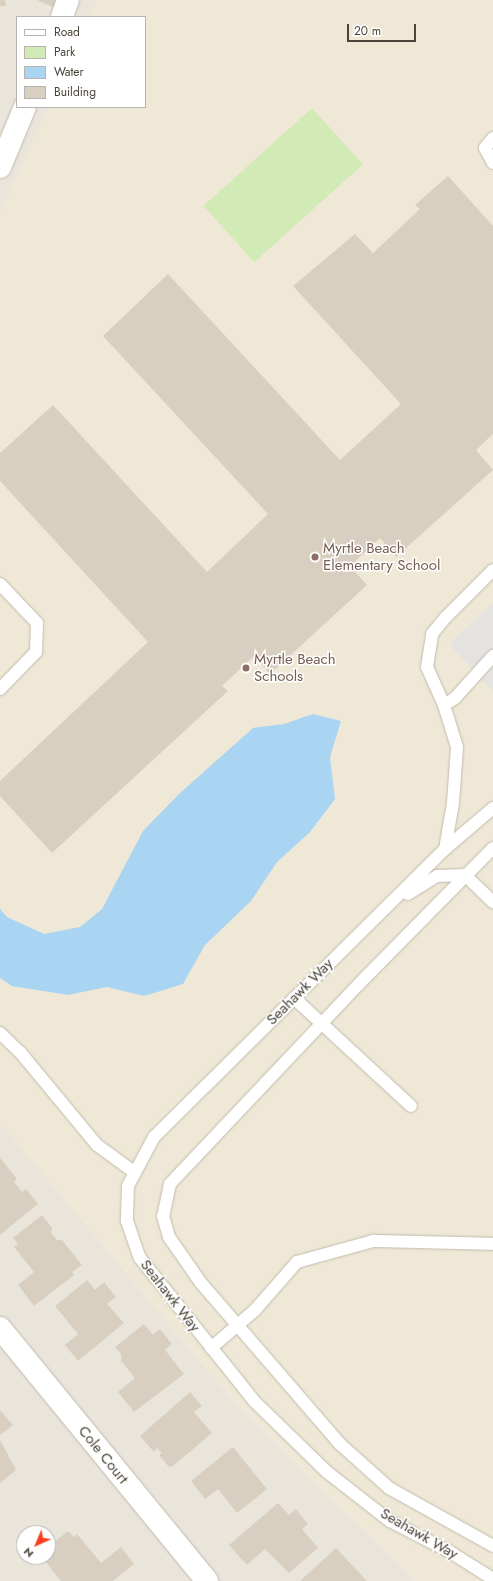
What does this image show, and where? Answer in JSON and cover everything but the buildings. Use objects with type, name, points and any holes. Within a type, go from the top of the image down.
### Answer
[{"type":"street","points":[[62,16],[68,0]]},
{"type":"street","points":[[0,167],[25,108]]},
{"type":"street","name":"Cole Court","points":[[0,1328],[207,1581]]},
{"type":"lane","points":[[493,138],[485,148],[493,163]]},
{"type":"lane","points":[[445,849],[453,803],[457,747],[444,705],[427,667],[432,634],[446,617],[493,570]]},
{"type":"lane","points":[[0,584],[37,623],[36,652],[0,689]]},
{"type":"lane","points":[[444,705],[455,698],[493,656]]},
{"type":"lane","name":"Seahawk Way","points":[[493,808],[445,849],[154,1137],[134,1172],[128,1186],[127,1222],[140,1258],[254,1401],[327,1472],[390,1521],[450,1552],[493,1579]]},
{"type":"lane","name":"Seahawk Way","points":[[493,848],[358,985],[322,1026],[170,1184],[163,1216],[169,1237],[201,1283],[340,1444],[389,1488],[493,1546]]},
{"type":"lane","points":[[392,903],[437,876],[465,875],[493,902]]},
{"type":"lane","points":[[294,998],[322,1026],[411,1106]]},
{"type":"lane","points":[[0,1033],[20,1052],[97,1146],[134,1172]]},
{"type":"lane","points":[[211,1348],[255,1310],[297,1262],[373,1241],[493,1244]]},
{"type":"shaded area","points":[[0,0],[98,0],[90,16],[16,16],[16,108],[49,108],[0,214]]},
{"type":"shaded area","name":"Myrtle Beach Schools","points":[[98,0],[493,0],[493,1581],[415,1581],[233,1400],[0,1122],[0,214],[49,108],[146,108],[146,16],[90,16]]},
{"type":"shaded area","points":[[493,603],[493,691],[449,644]]},
{"type":"shaded area","points":[[0,1122],[233,1400],[415,1581],[0,1581]]},
{"type":"green space","points":[[312,108],[363,164],[254,262],[204,206]]},
{"type":"water","points":[[313,714],[341,721],[330,757],[335,799],[310,832],[277,862],[251,901],[205,945],[183,984],[144,996],[107,987],[68,995],[12,986],[0,978],[0,909],[7,917],[44,934],[80,927],[102,909],[143,831],[179,794],[253,728],[284,724]]},
{"type":"place","name":"Myrtle Beach Elementary School","points":[[315,557]]},
{"type":"place","name":"Myrtle Beach Schools","points":[[246,668]]}]
